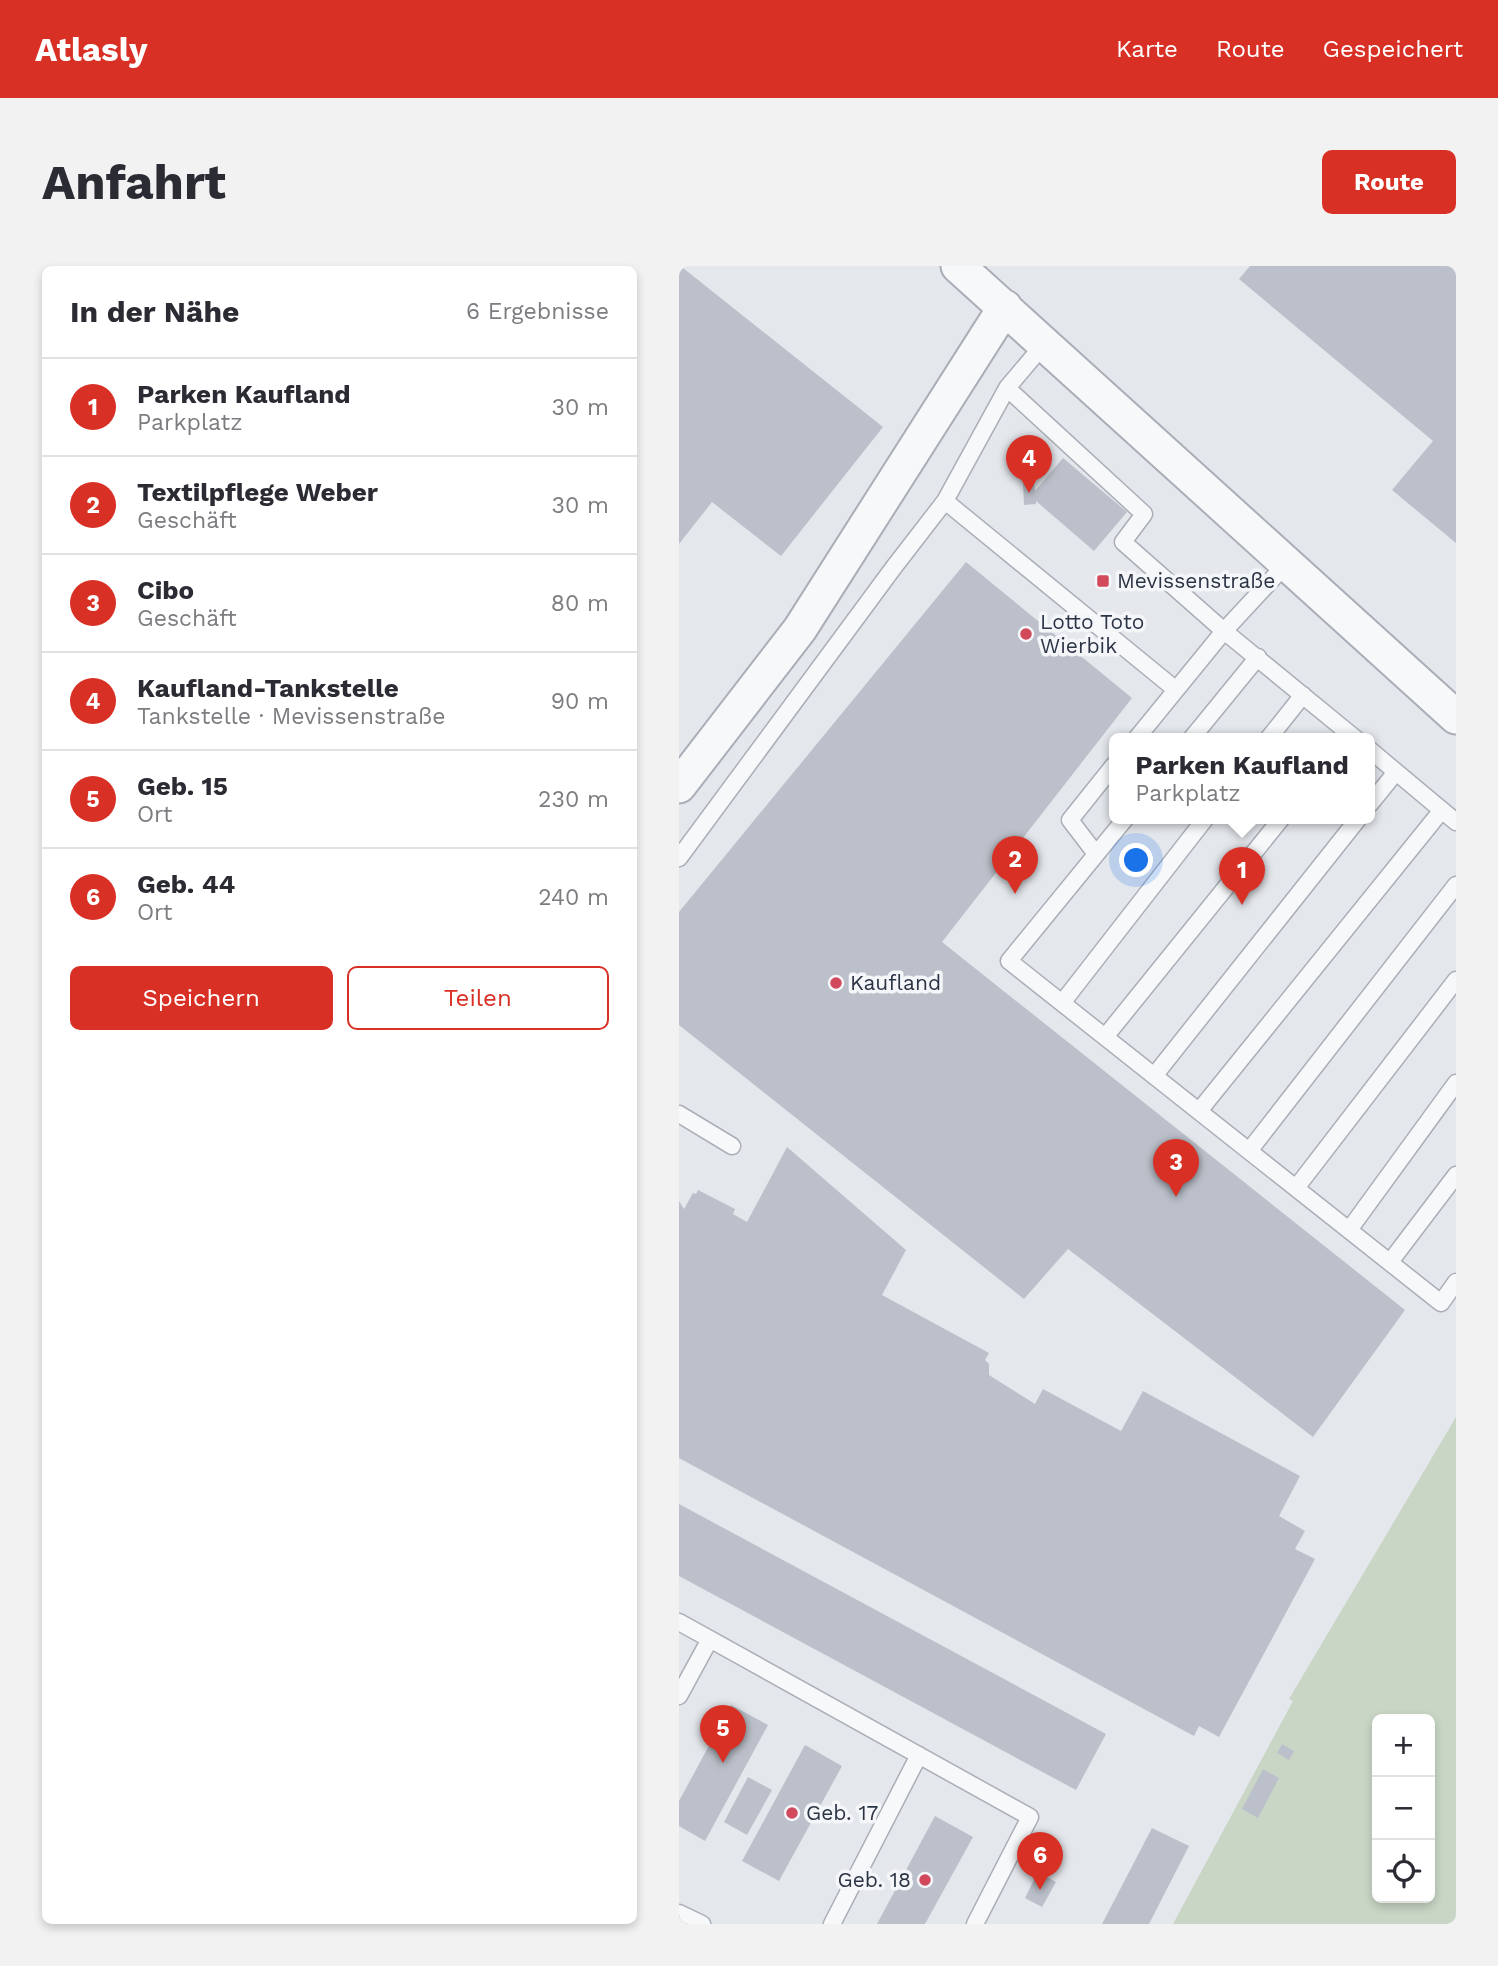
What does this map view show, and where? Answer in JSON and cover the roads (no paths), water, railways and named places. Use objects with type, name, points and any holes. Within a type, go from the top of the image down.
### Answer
[{"type":"street","points":[[958,266],[1288,562],[1456,717]]},
{"type":"street","points":[[679,786],[800,629],[1005,307]]},
{"type":"lane","points":[[679,858],[945,501],[1007,388],[1045,343]]},
{"type":"lane","points":[[1007,388],[1145,514],[1123,542],[1346,733]]},
{"type":"lane","points":[[945,501],[1175,690]]},
{"type":"lane","points":[[1141,733],[1224,631],[1288,562]]},
{"type":"lane","points":[[1196,733],[1258,657]]},
{"type":"lane","points":[[1273,733],[1303,695]]},
{"type":"lane","points":[[1375,754],[1456,822]]},
{"type":"lane","points":[[1096,854],[1070,820],[1109,771]]},
{"type":"lane","points":[[1375,798],[1396,772]]},
{"type":"lane","points":[[1199,1111],[1442,810]]},
{"type":"lane","points":[[1121,824],[1009,961],[1441,1303],[1456,1282]]},
{"type":"lane","points":[[1062,1003],[1202,824]]},
{"type":"lane","points":[[1105,1037],[1277,824]]},
{"type":"lane","points":[[1154,1076],[1354,824]]},
{"type":"lane","points":[[1249,1151],[1456,886]]},
{"type":"lane","points":[[1296,1188],[1456,981]]},
{"type":"lane","points":[[1349,1230],[1456,1083]]},
{"type":"lane","points":[[679,1114],[732,1146]]},
{"type":"lane","points":[[1389,1262],[1456,1175]]},
{"type":"lane","points":[[679,1622],[1030,1817],[975,1924]]},
{"type":"lane","points":[[679,1696],[710,1639]]},
{"type":"lane","points":[[832,1924],[919,1755]]},
{"type":"lane","points":[[679,1913],[702,1924]]},
{"type":"place","name":"Kaufland-Tankstelle","points":[[1029,493]]},
{"type":"place","name":"Mevissenstraße","points":[[1103,581]]},
{"type":"place","name":"Lotto Toto Wierbik","points":[[1026,634]]},
{"type":"place","name":"Textilpflege Weber","points":[[1015,894]]},
{"type":"place","name":"Parken Kaufland","points":[[1242,905]]},
{"type":"place","name":"Kaufland","points":[[836,983]]},
{"type":"place","name":"Cibo","points":[[1176,1197]]},
{"type":"place","name":"Geb. 15","points":[[723,1763]]},
{"type":"place","name":"Geb. 17","points":[[792,1813]]},
{"type":"place","name":"Geb. 18","points":[[925,1880]]},
{"type":"place","name":"Geb. 44","points":[[1040,1890]]}]
